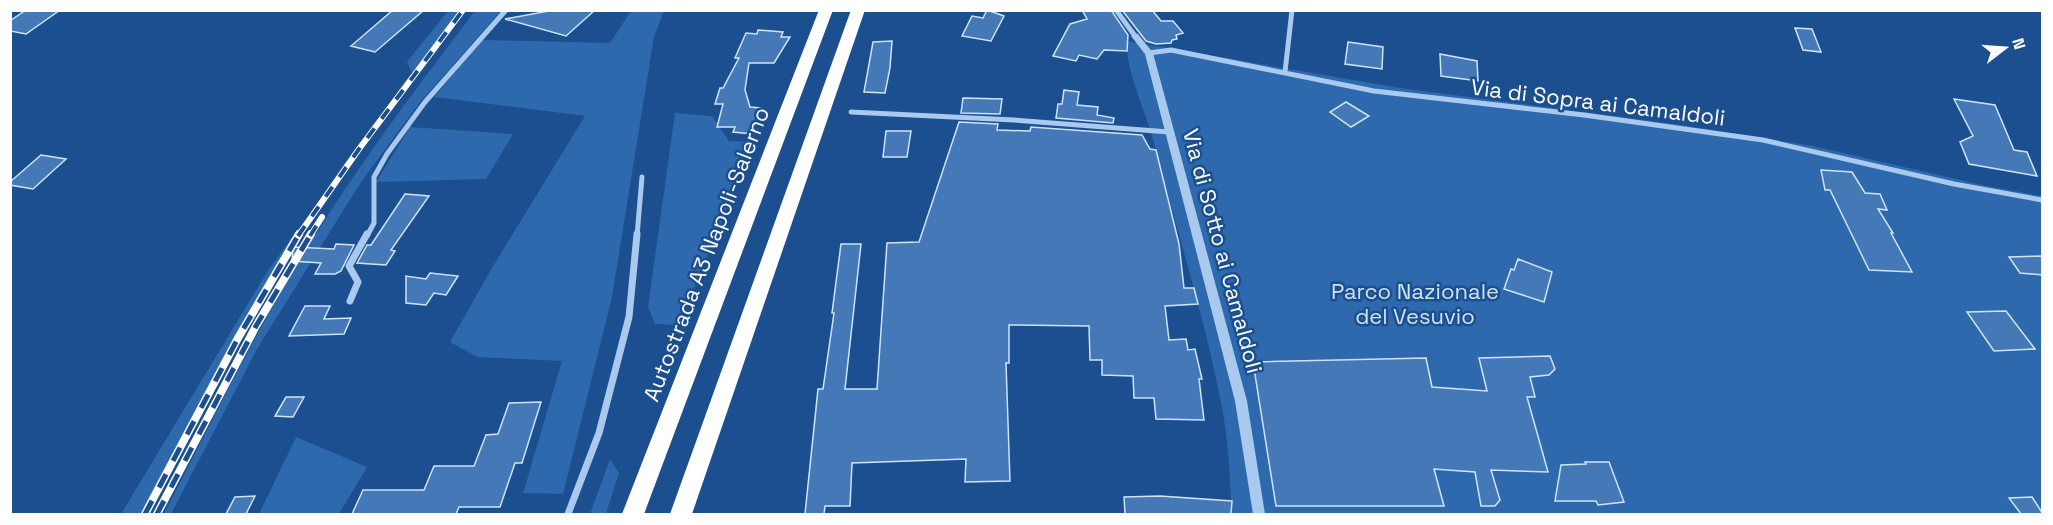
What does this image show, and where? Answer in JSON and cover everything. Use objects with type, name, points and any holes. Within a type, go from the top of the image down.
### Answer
[{"type":"highway","name":"Autostrada A3 Napoli-Salerno","points":[[633,514],[826,10]]},
{"type":"highway","points":[[681,514],[858,10]]},
{"type":"street","points":[[350,301],[358,282],[350,266],[374,222],[374,177],[387,154],[425,102],[506,10]]},
{"type":"street","name":"Via di Sotto ai Camaldoli","points":[[1116,10],[1149,53],[1241,401],[1259,514]]},
{"type":"street","points":[[1285,72],[1292,10]]},
{"type":"street","name":"Via di Sopra ai Camaldoli","points":[[1149,53],[1171,50],[1404,95],[1584,115],[1763,140],[1954,184],[2043,200]]},
{"type":"street","points":[[851,112],[1014,120],[1169,132]]},
{"type":"street","points":[[568,514],[599,433],[629,317],[642,177]]},
{"type":"green space","points":[[448,11],[460,11],[412,73],[407,62]]},
{"type":"green space","points":[[475,11],[501,11],[421,101],[361,182],[257,349],[171,514],[164,514],[262,326],[317,232],[428,72]]},
{"type":"green space","points":[[631,11],[664,11],[654,37],[612,297],[563,494],[523,493],[562,361],[477,357],[450,342],[492,268],[585,116],[434,97],[482,40],[610,43]]},
{"type":"green space","name":"Parco Nazionale del Vesuvio","points":[[1126,41],[1400,88],[1675,124],[1813,146],[1982,185],[2042,196],[2042,514],[1232,514],[1226,431],[1210,351],[1152,136],[1130,69]]},
{"type":"green space","points":[[675,113],[712,116],[729,141],[754,142],[679,325],[655,324],[648,307]]},
{"type":"green space","points":[[410,127],[513,134],[486,179],[376,182]]},
{"type":"green space","points":[[301,225],[207,389],[141,514],[121,514],[267,272]]},
{"type":"green space","points":[[296,437],[367,467],[339,514],[259,514]]},
{"type":"green space","points":[[610,459],[619,473],[606,514],[590,514]]},
{"type":"building","points":[[26,10],[60,10],[26,34],[10,31],[10,21]]},
{"type":"building","points":[[393,10],[424,10],[375,52],[351,46]]},
{"type":"building","points":[[554,10],[595,10],[566,36],[505,19]]},
{"type":"building","points":[[987,10],[1004,16],[991,41],[962,36],[972,16],[983,18]]},
{"type":"building","points":[[1082,10],[1111,10],[1128,35],[1127,51],[1104,50],[1097,59],[1079,55],[1076,61],[1053,56],[1070,24],[1087,19]]},
{"type":"building","points":[[1122,10],[1152,10],[1161,21],[1173,21],[1183,33],[1176,35],[1177,39],[1172,40],[1171,43],[1156,44],[1146,41]]},
{"type":"building","points":[[1795,28],[1812,29],[1821,52],[1803,50]]},
{"type":"building","points":[[758,30],[783,32],[781,37],[790,37],[774,63],[749,63],[745,90],[750,107],[761,108],[752,134],[733,132],[735,127],[717,127],[723,104],[715,104],[720,88],[723,88],[739,58],[735,58],[746,33],[757,34]]},
{"type":"building","points":[[892,41],[885,93],[864,92],[873,42]]},
{"type":"building","points":[[1348,42],[1383,47],[1382,69],[1345,64]]},
{"type":"building","points":[[1440,54],[1477,61],[1478,81],[1441,76]]},
{"type":"building","points":[[1064,90],[1079,92],[1077,105],[1098,107],[1097,115],[1114,118],[1113,123],[1056,118],[1058,104],[1062,104]]},
{"type":"building","points":[[963,98],[1002,99],[1000,114],[961,113]]},
{"type":"building","points":[[1954,99],[1995,105],[2014,150],[2027,152],[2037,176],[1969,164],[1960,142],[1973,136]]},
{"type":"building","points":[[1346,102],[1369,116],[1351,127],[1330,112]]},
{"type":"building","points":[[959,122],[998,124],[997,130],[1030,131],[1031,127],[1142,135],[1150,149],[1156,150],[1179,244],[1184,288],[1194,288],[1198,304],[1165,306],[1169,340],[1186,339],[1188,350],[1195,349],[1202,379],[1199,379],[1204,420],[1156,419],[1154,398],[1134,398],[1133,376],[1102,375],[1102,360],[1090,360],[1089,326],[1009,325],[1009,363],[1006,363],[1010,481],[965,482],[966,459],[852,463],[850,506],[825,506],[824,514],[805,514],[818,389],[823,389],[841,244],[861,244],[845,389],[877,389],[887,243],[919,242]]},
{"type":"building","points":[[886,131],[911,131],[907,157],[883,157]]},
{"type":"building","points":[[41,155],[66,159],[33,189],[10,185],[10,182]]},
{"type":"building","points":[[1821,170],[1852,172],[1865,193],[1880,194],[1887,210],[1878,209],[1893,233],[1891,233],[1912,272],[1869,270],[1830,190],[1825,190]]},
{"type":"building","points":[[405,194],[429,196],[391,250],[395,251],[386,265],[357,263],[367,245],[371,245]]},
{"type":"building","points":[[336,244],[354,245],[341,271],[335,274],[315,274],[321,263],[292,261],[293,247],[334,249]]},
{"type":"building","points":[[2043,256],[2043,275],[2020,273],[2009,257]]},
{"type":"building","points":[[1518,259],[1552,272],[1544,302],[1504,289],[1511,269],[1514,270]]},
{"type":"building","points":[[430,273],[458,276],[446,295],[434,293],[426,305],[406,303],[406,276],[426,279]]},
{"type":"building","points":[[305,306],[330,306],[324,319],[351,318],[344,334],[289,336]]},
{"type":"building","points":[[2006,311],[2035,349],[1994,351],[1967,312]]},
{"type":"building","points":[[1550,356],[1555,369],[1549,375],[1530,377],[1535,397],[1527,397],[1548,472],[1491,470],[1500,500],[1495,506],[1481,506],[1475,472],[1434,469],[1444,506],[1276,506],[1253,362],[1426,358],[1432,387],[1487,391],[1479,358]]},
{"type":"building","points":[[286,397],[304,397],[293,417],[275,416]]},
{"type":"building","points":[[541,402],[522,463],[515,463],[500,507],[459,507],[456,514],[352,514],[363,490],[424,490],[434,466],[474,466],[486,435],[498,434],[509,403]]},
{"type":"building","points":[[1585,462],[1609,462],[1624,502],[1598,505],[1596,501],[1555,501],[1561,465],[1586,464]]},
{"type":"building","points":[[255,496],[246,514],[226,514],[235,497]]},
{"type":"building","points":[[1160,496],[1232,501],[1231,514],[1125,514],[1124,497]]},
{"type":"building","points":[[2032,497],[2043,514],[2021,514],[2009,498]]},
{"type":"railway","points":[[298,236],[359,149],[463,10]]},
{"type":"railway","points":[[310,236],[322,217]]},
{"type":"railway","points":[[145,514],[238,338],[299,234]]},
{"type":"railway","points":[[157,514],[256,326],[311,234]]}]
